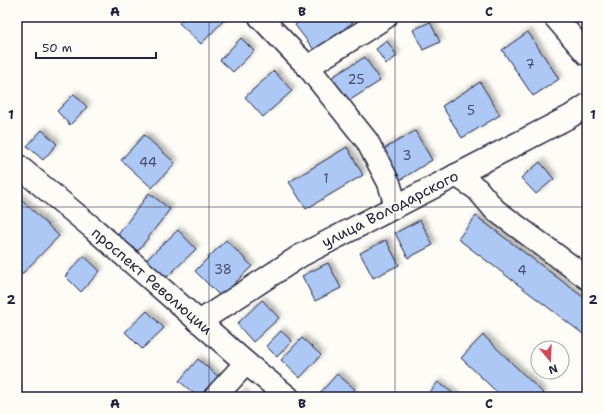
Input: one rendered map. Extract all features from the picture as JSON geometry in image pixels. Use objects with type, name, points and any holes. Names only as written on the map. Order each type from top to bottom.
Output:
[{"type":"street","points":[[260,17],[308,67],[367,141],[389,183],[396,206]]},
{"type":"street","points":[[308,67],[386,17]]},
{"type":"street","points":[[554,17],[587,54]]},
{"type":"street","name":"улица Володарского","points":[[199,322],[300,256],[571,116],[587,105]]},
{"type":"street","name":"проспект Революции","points":[[17,165],[246,363],[288,397]]},
{"type":"street","points":[[456,175],[477,189],[495,210],[587,278]]},
{"type":"street","points":[[215,397],[246,363]]},
{"type":"building","points":[[185,17],[223,17],[225,19],[201,44],[179,23]]},
{"type":"building","points":[[305,17],[349,17],[353,22],[315,51],[295,25]]},
{"type":"building","points":[[430,22],[440,42],[423,50],[413,30]]},
{"type":"building","points":[[528,32],[559,79],[533,96],[502,50]]},
{"type":"building","points":[[241,38],[254,51],[233,72],[220,60]]},
{"type":"building","points":[[387,41],[397,56],[386,64],[376,49]]},
{"type":"building","points":[[365,57],[380,81],[347,102],[332,77]]},
{"type":"building","points":[[274,71],[292,91],[263,117],[245,97]]},
{"type":"building","points":[[480,82],[500,115],[462,138],[442,106]]},
{"type":"building","points":[[74,94],[87,107],[70,125],[57,111]]},
{"type":"building","points":[[42,130],[57,144],[43,160],[27,146]]},
{"type":"building","points":[[415,131],[432,160],[400,180],[382,150]]},
{"type":"building","points":[[144,135],[175,163],[152,188],[121,160]]},
{"type":"building","points":[[347,147],[363,175],[306,209],[289,182]]},
{"type":"building","points":[[540,162],[554,179],[536,194],[521,178]]},
{"type":"building","points":[[149,193],[170,209],[138,251],[117,236]]},
{"type":"building","points":[[17,195],[59,236],[17,279]]},
{"type":"building","points":[[476,216],[587,300],[587,337],[458,239]]},
{"type":"building","points":[[420,220],[433,245],[408,258],[395,233]]},
{"type":"building","points":[[178,230],[196,249],[165,279],[146,260]]},
{"type":"building","points":[[226,240],[252,266],[221,297],[195,271]]},
{"type":"building","points":[[386,240],[399,265],[373,278],[360,253]]},
{"type":"building","points":[[84,256],[100,271],[81,292],[65,276]]},
{"type":"building","points":[[328,263],[341,288],[315,301],[302,276]]},
{"type":"building","points":[[262,300],[279,318],[253,342],[237,324]]},
{"type":"building","points":[[147,311],[164,328],[142,349],[125,332]]},
{"type":"building","points":[[281,331],[292,341],[277,357],[266,346]]},
{"type":"building","points":[[483,335],[544,394],[541,397],[502,397],[461,358]]},
{"type":"building","points":[[302,338],[321,355],[300,378],[281,360]]},
{"type":"building","points":[[198,359],[220,378],[203,397],[198,397],[179,381]]},
{"type":"building","points":[[337,374],[355,389],[348,397],[325,397],[320,393]]},
{"type":"building","points":[[438,382],[458,397],[426,397]]},
{"type":"building","points":[[242,392],[248,397],[238,397]]}]
